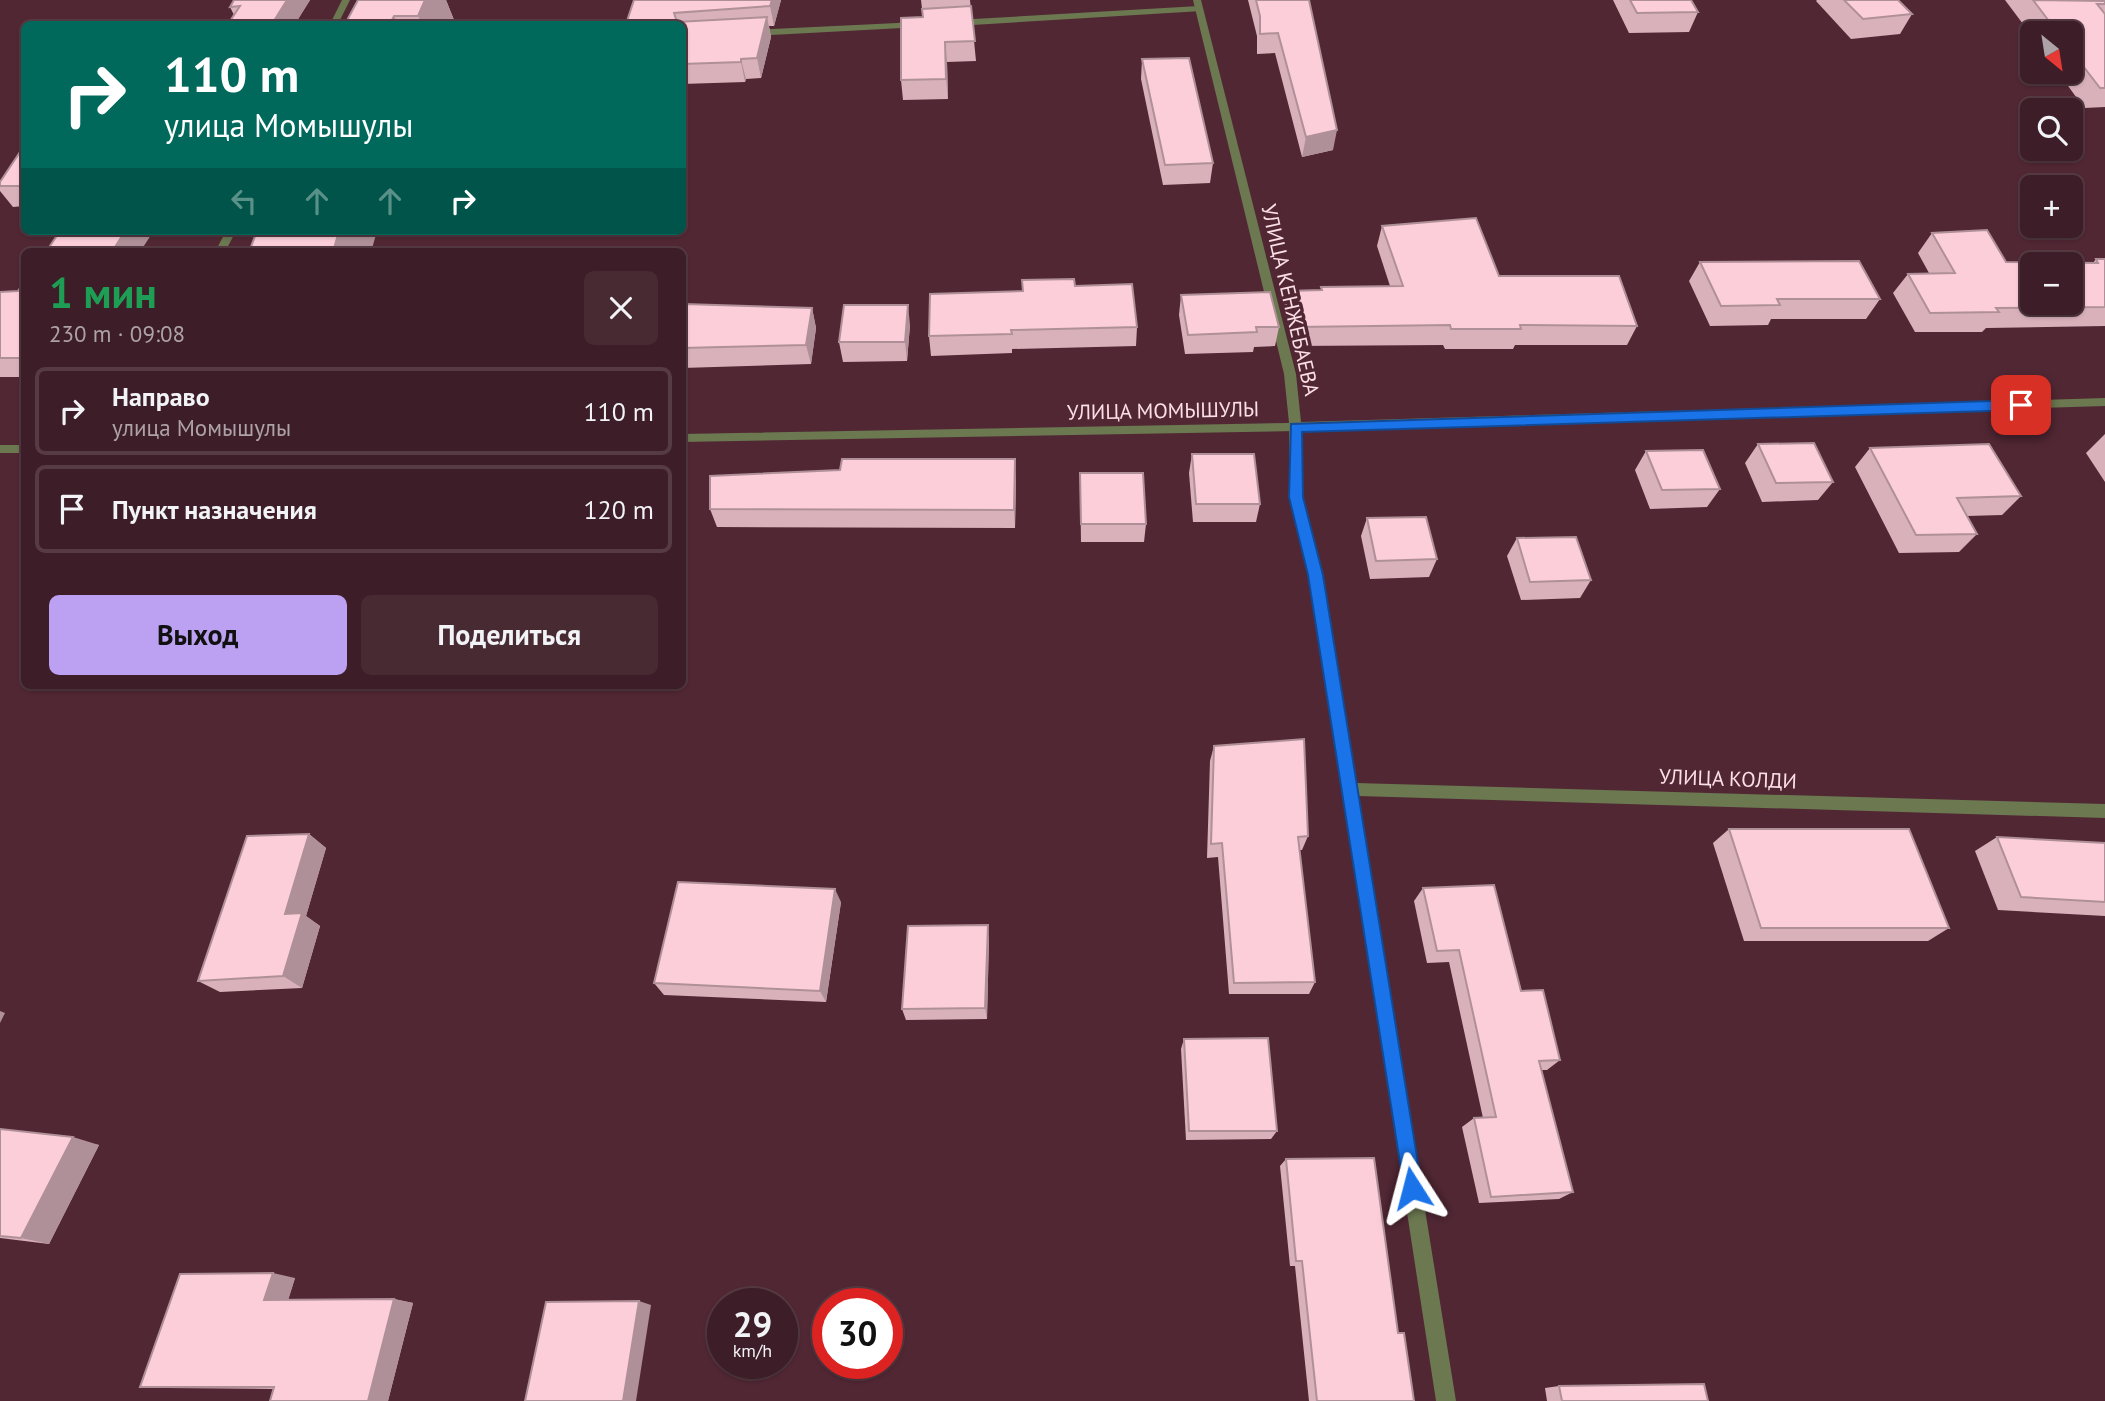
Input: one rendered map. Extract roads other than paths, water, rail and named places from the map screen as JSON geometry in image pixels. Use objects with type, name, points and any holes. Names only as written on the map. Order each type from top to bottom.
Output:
[{"type":"street","points":[[336,21],[346,0]]},
{"type":"street","points":[[944,24],[1198,4]]},
{"type":"street","name":"УЛИЦА КЕНЖЕБАЕВА","points":[[1198,4],[1290,374],[1295,427],[1296,497],[1316,575],[1446,1401]]},
{"type":"street","points":[[737,34],[930,24]]},
{"type":"street","name":"УЛИЦА МОМЫШУЛЫ","points":[[686,438],[1295,427],[2105,402]]},
{"type":"street","points":[[0,449],[21,449]]},
{"type":"street","name":"УЛИЦА КОЛДИ","points":[[1349,789],[2105,811]]}]
